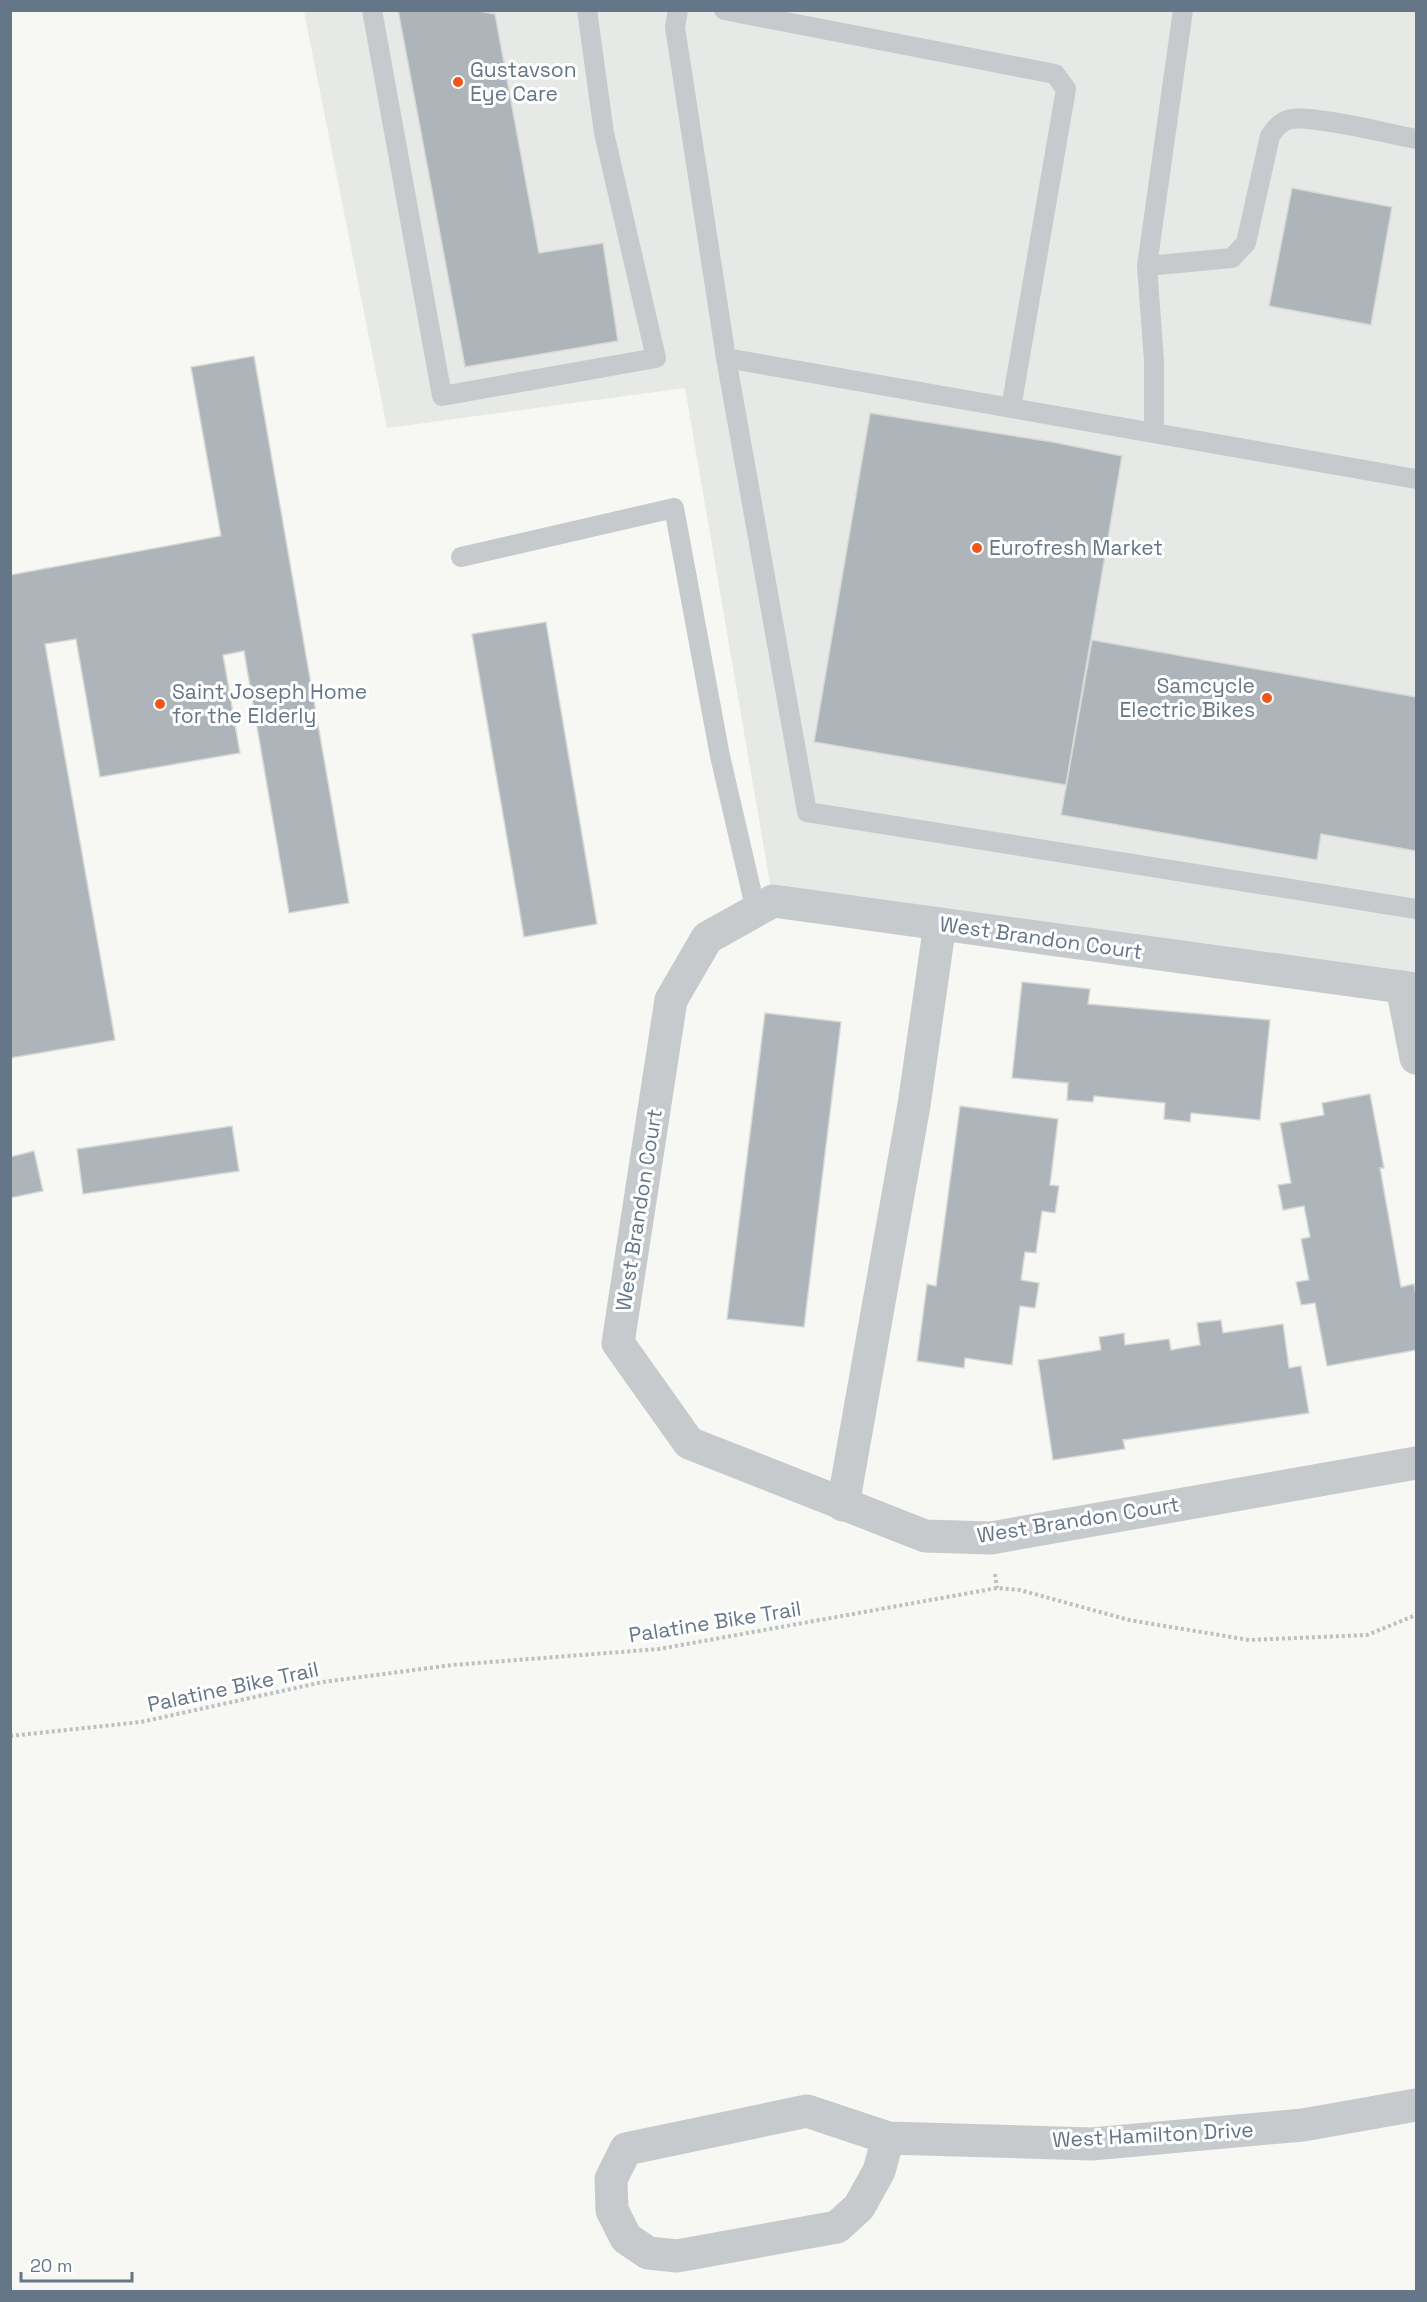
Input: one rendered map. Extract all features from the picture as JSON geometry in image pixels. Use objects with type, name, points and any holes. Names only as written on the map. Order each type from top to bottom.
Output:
[{"type":"street","name":"West Brandon Court","points":[[1409,988],[773,901],[707,938],[671,1000],[618,1343],[689,1443],[925,1536],[990,1538],[1416,1463]]},
{"type":"street","points":[[843,1505],[914,1105],[940,924]]},
{"type":"street","points":[[1409,988],[1416,1058]]},
{"type":"street","name":"West Hamilton Drive","points":[[888,2138],[879,2171],[859,2207],[837,2227],[677,2256],[648,2253],[626,2238],[612,2210],[611,2179],[626,2149],[807,2111],[888,2138],[1092,2144],[1303,2125],[1416,2105]]},
{"type":"lane","points":[[372,10],[442,396],[656,358],[604,133],[587,10]]},
{"type":"lane","points":[[678,10],[675,27],[726,358],[807,812],[1416,909]]},
{"type":"lane","points":[[724,10],[1055,74],[1066,89],[1011,408]]},
{"type":"lane","points":[[1154,433],[1154,361],[1147,266],[1183,10]]},
{"type":"lane","points":[[1147,266],[1232,258],[1246,243],[1270,136],[1277,125],[1292,119],[1315,121],[1416,139]]},
{"type":"lane","points":[[726,358],[1416,479]]},
{"type":"lane","points":[[461,557],[674,508],[720,756],[756,911]]},
{"type":"path","name":"Palatine Bike Trail","points":[[10,1736],[141,1722],[323,1682],[452,1665],[659,1649],[997,1588],[1020,1590],[1129,1620],[1249,1640],[1367,1635],[1416,1615]]},
{"type":"shaded area","points":[[304,11],[1416,11],[1416,989],[773,901],[685,388],[387,428]]},
{"type":"building","points":[[398,10],[474,10],[495,14],[539,253],[603,243],[618,341],[465,367]]},
{"type":"building","points":[[1292,188],[1392,207],[1371,325],[1269,306]]},
{"type":"building","name":"Saint Joseph Home for the Elderly","points":[[254,356],[349,903],[289,913],[244,651],[223,655],[240,753],[100,777],[76,639],[45,644],[115,1040],[10,1058],[10,575],[221,536],[191,367]]},
{"type":"building","name":"Eurofresh Market","points":[[870,413],[1053,442],[1122,456],[1066,785],[814,742]]},
{"type":"building","points":[[546,622],[597,924],[524,937],[472,634]]},
{"type":"building","points":[[1092,640],[1416,697],[1416,851],[1321,834],[1317,860],[1061,815]]},
{"type":"building","points":[[1022,982],[1090,989],[1088,1004],[1270,1020],[1260,1120],[1191,1113],[1190,1122],[1164,1119],[1165,1103],[1094,1096],[1093,1102],[1067,1100],[1068,1083],[1012,1078]]},
{"type":"building","points":[[765,1013],[841,1022],[804,1327],[727,1319]]},
{"type":"building","points":[[1370,1094],[1384,1168],[1380,1168],[1401,1287],[1414,1284],[1416,1350],[1327,1366],[1315,1303],[1301,1305],[1296,1282],[1309,1280],[1301,1239],[1310,1237],[1304,1206],[1283,1210],[1278,1185],[1291,1183],[1280,1123],[1324,1115],[1322,1103]]},
{"type":"building","points":[[960,1106],[1058,1119],[1050,1185],[1059,1186],[1055,1213],[1042,1211],[1036,1253],[1025,1252],[1021,1280],[1039,1283],[1035,1308],[1020,1306],[1012,1365],[965,1358],[964,1368],[917,1361],[927,1284],[936,1286]]},
{"type":"building","points":[[232,1126],[239,1171],[83,1194],[77,1149]]},
{"type":"building","points":[[34,1151],[43,1191],[10,1198],[10,1157]]},
{"type":"building","points":[[1221,1320],[1223,1333],[1283,1324],[1289,1368],[1301,1366],[1309,1413],[1123,1440],[1125,1449],[1053,1460],[1038,1360],[1101,1350],[1099,1337],[1124,1333],[1125,1345],[1169,1339],[1171,1350],[1200,1345],[1197,1323]]},
{"type":"place","name":"Gustavson Eye Care","points":[[458,82]]},
{"type":"place","name":"Eurofresh Market","points":[[977,548]]},
{"type":"place","name":"Samcycle Electric Bikes","points":[[1267,698]]},
{"type":"place","name":"Saint Joseph Home for the Elderly","points":[[160,704]]}]
